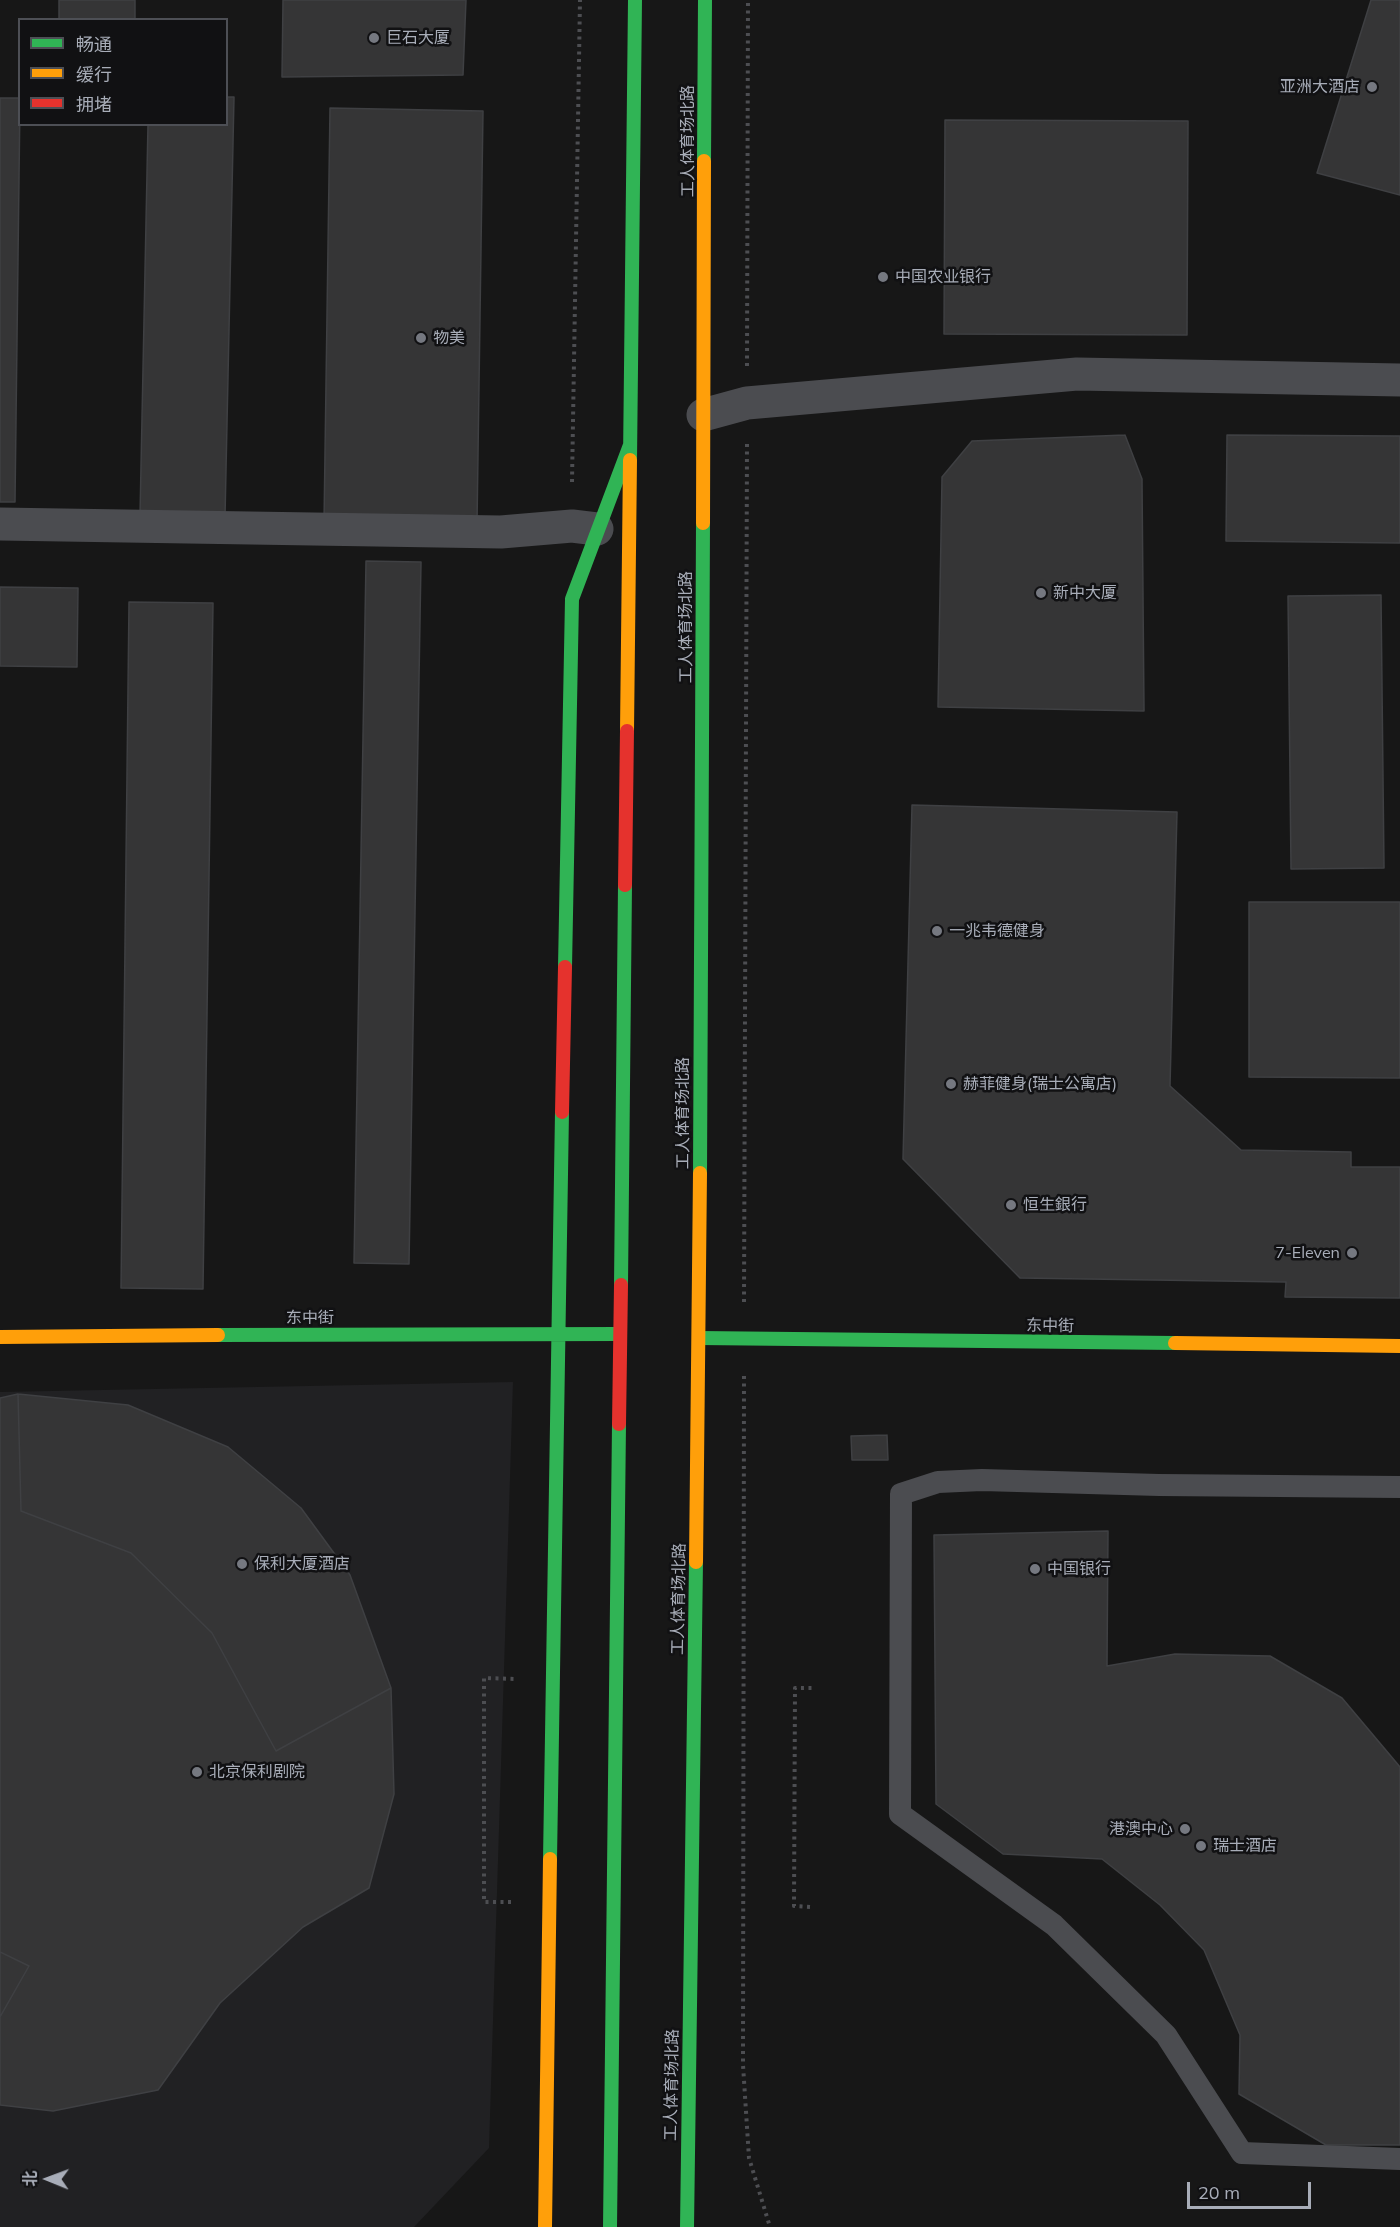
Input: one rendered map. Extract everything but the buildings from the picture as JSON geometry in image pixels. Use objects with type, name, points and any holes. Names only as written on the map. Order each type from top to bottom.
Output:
[{"type":"main road","points":[[610,2227],[635,0]]},
{"type":"main road","name":"工人体育场北路","points":[[687,2227],[699,1338],[705,0]]},
{"type":"main road","points":[[545,2227],[558,1333],[573,599],[584,527],[630,444]]},
{"type":"main road","name":"东中街","points":[[0,1336],[620,1334]]},
{"type":"main road","name":"东中街","points":[[699,1338],[1400,1346]]},
{"type":"street","points":[[703,415],[747,403],[1077,374],[1400,380]]},
{"type":"street","points":[[0,524],[501,532],[584,527]]},
{"type":"lane","points":[[1400,1487],[1159,1485],[982,1480],[938,1482],[902,1494],[900,1814],[1054,1924],[1166,2035],[1242,2153],[1400,2158]]},
{"type":"path","points":[[580,0],[584,527]]},
{"type":"path","points":[[748,0],[743,2065],[749,2158],[770,2227]]},
{"type":"path","points":[[515,1902],[484,1902],[484,1678],[520,1678]]},
{"type":"path","points":[[810,1907],[794,1906],[795,1688],[814,1688]]},
{"type":"shaded area","points":[[513,1382],[489,2148],[414,2227],[0,2227],[0,1392]]},
{"type":"traffic: fast","points":[[630,460],[635,0]]},
{"type":"traffic: fast","points":[[704,161],[705,0]]},
{"type":"traffic: fast","points":[[565,967],[572,599],[630,445]]},
{"type":"traffic: fast","points":[[700,1173],[703,523]]},
{"type":"traffic: fast","points":[[621,1285],[625,885]]},
{"type":"traffic: fast","points":[[550,1859],[562,1112]]},
{"type":"traffic: fast","points":[[218,1335],[620,1334]]},
{"type":"traffic: fast","points":[[699,1338],[1175,1343]]},
{"type":"traffic: fast","points":[[610,2227],[619,1424]]},
{"type":"traffic: fast","points":[[687,2227],[696,1562]]},
{"type":"traffic: slow","points":[[703,523],[704,161]]},
{"type":"traffic: slow","points":[[627,731],[630,460]]},
{"type":"traffic: slow","points":[[696,1562],[700,1173]]},
{"type":"traffic: slow","points":[[0,1337],[218,1335]]},
{"type":"traffic: slow","points":[[1175,1343],[1400,1346]]},
{"type":"traffic: slow","points":[[545,2227],[550,1859]]},
{"type":"traffic: jam","points":[[625,885],[627,731]]},
{"type":"traffic: jam","points":[[562,1112],[565,967]]},
{"type":"traffic: jam","points":[[619,1424],[621,1285]]},
{"type":"place","name":"巨石大厦","points":[[374,38]]},
{"type":"place","name":"亚洲大酒店","points":[[1372,87]]},
{"type":"place","name":"中国农业银行","points":[[883,277]]},
{"type":"place","name":"物美","points":[[421,338]]},
{"type":"place","name":"新中大厦","points":[[1041,593]]},
{"type":"place","name":"一兆韦德健身","points":[[937,931]]},
{"type":"place","name":"赫菲健身(瑞士公寓店)","points":[[951,1084]]},
{"type":"place","name":"恒生銀行","points":[[1011,1205]]},
{"type":"place","name":"7-Eleven","points":[[1352,1253]]},
{"type":"place","name":"保利大厦酒店","points":[[242,1564]]},
{"type":"place","name":"中国银行","points":[[1035,1569]]},
{"type":"place","name":"北京保利剧院","points":[[197,1772]]},
{"type":"place","name":"港澳中心","points":[[1185,1829]]},
{"type":"place","name":"瑞士酒店","points":[[1201,1846]]}]
